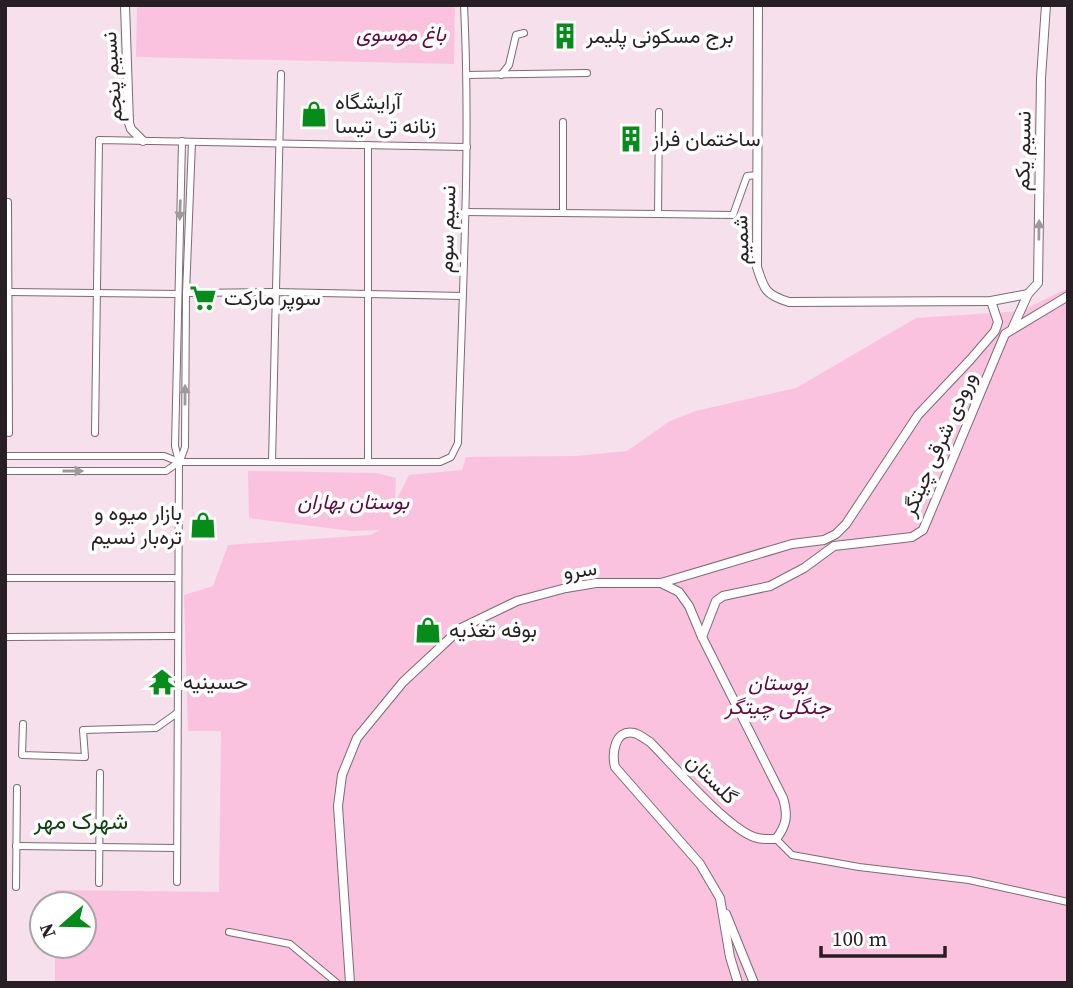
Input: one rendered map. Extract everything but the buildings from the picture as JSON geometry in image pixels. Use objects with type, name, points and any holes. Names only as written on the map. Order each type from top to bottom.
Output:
[{"type":"street","name":"نسیم پنجم","points":[[125,5],[129,123],[131,130],[143,141]]},
{"type":"street","name":"نسیم سوم","points":[[368,462],[440,462],[455,453],[458,443],[467,147],[464,5]]},
{"type":"street","name":"شمیم","points":[[758,5],[757,267],[763,286],[771,296],[789,302],[991,301],[1028,294]]},
{"type":"street","name":"نسیم یکم","points":[[1013,328],[1028,294],[1038,284],[1041,78],[1046,5]]},
{"type":"street","points":[[502,75],[509,65],[516,35],[524,33]]},
{"type":"street","points":[[467,75],[587,73]]},
{"type":"street","points":[[272,462],[281,74]]},
{"type":"street","points":[[658,214],[659,112]]},
{"type":"street","points":[[563,122],[563,213]]},
{"type":"street","points":[[95,433],[99,140],[467,147]]},
{"type":"street","points":[[177,882],[179,462],[175,446],[182,141]]},
{"type":"street","points":[[5,471],[166,471],[179,462],[185,447],[186,293],[192,142]]},
{"type":"street","points":[[5,456],[164,456],[179,462],[368,462],[368,145]]},
{"type":"street","points":[[464,212],[733,215],[747,176],[758,174]]},
{"type":"street","points":[[8,202],[9,433]]},
{"type":"street","points":[[10,292],[177,293]]},
{"type":"street","points":[[186,293],[462,296]]},
{"type":"street","points":[[991,337],[1004,334],[1068,296]]},
{"type":"street","name":"سرو","points":[[351,983],[338,806],[342,775],[357,738],[404,682],[461,628],[517,601],[596,583],[661,583],[792,544],[824,540],[836,534],[846,524],[918,415],[991,337],[998,322],[991,301]]},
{"type":"street","name":"ورودی شرقی چیتگر","points":[[702,637],[716,601],[723,596],[770,586],[804,568],[834,546],[912,537],[923,530],[1004,334]]},
{"type":"street","points":[[5,578],[178,578]]},
{"type":"street","points":[[661,583],[678,592],[689,606],[783,798],[787,813],[785,827],[776,839],[792,855],[859,867],[969,880],[1068,902]]},
{"type":"street","points":[[5,637],[177,636]]},
{"type":"street","points":[[23,724],[22,755],[85,757],[83,730],[156,727],[177,713]]},
{"type":"street","name":"گلستان","points":[[738,983],[730,957],[720,898],[700,864],[615,767],[612,754],[618,740],[627,734],[635,733],[650,742],[733,824],[752,836],[776,839]]},
{"type":"street","points":[[99,883],[100,773]]},
{"type":"street","points":[[16,887],[17,788]]},
{"type":"street","points":[[16,846],[177,848]]},
{"type":"street","points":[[720,898],[754,983]]},
{"type":"street","points":[[229,932],[290,944],[337,983]]},
{"type":"green space","name":"باغ موسوی","points":[[137,5],[455,5],[454,64],[136,57]]},
{"type":"green space","name":"بوستان جنگلی چیتگر","points":[[1068,288],[1068,983],[55,983],[55,960],[98,960],[98,891],[219,892],[221,731],[188,731],[184,595],[213,586],[228,545],[370,535],[380,530],[352,531],[249,518],[248,471],[377,473],[396,478],[395,503],[409,475],[462,470],[466,457],[576,456],[627,451],[670,421],[696,411],[796,388],[916,318],[1021,311]]},
{"type":"place","name":"برج مسکونی پلیمر","points":[[565,36]]},
{"type":"place","name":"آرایشگاه زنانه تی تیسا","points":[[314,114]]},
{"type":"place","name":"ساختمان فراز","points":[[631,139]]},
{"type":"place","name":"سوپر مارکت","points":[[203,298]]},
{"type":"place","name":"بازار میوه و تره‌بار نسیم","points":[[203,525]]},
{"type":"place","name":"بوفه تغذیه","points":[[428,630]]},
{"type":"place","name":"حسینیه","points":[[162,682]]},
{"type":"district","name":"شهرک مهر","points":[[81,821]]},
{"type":"park label","name":"بوستان بهاران","points":[[353,502]]}]
